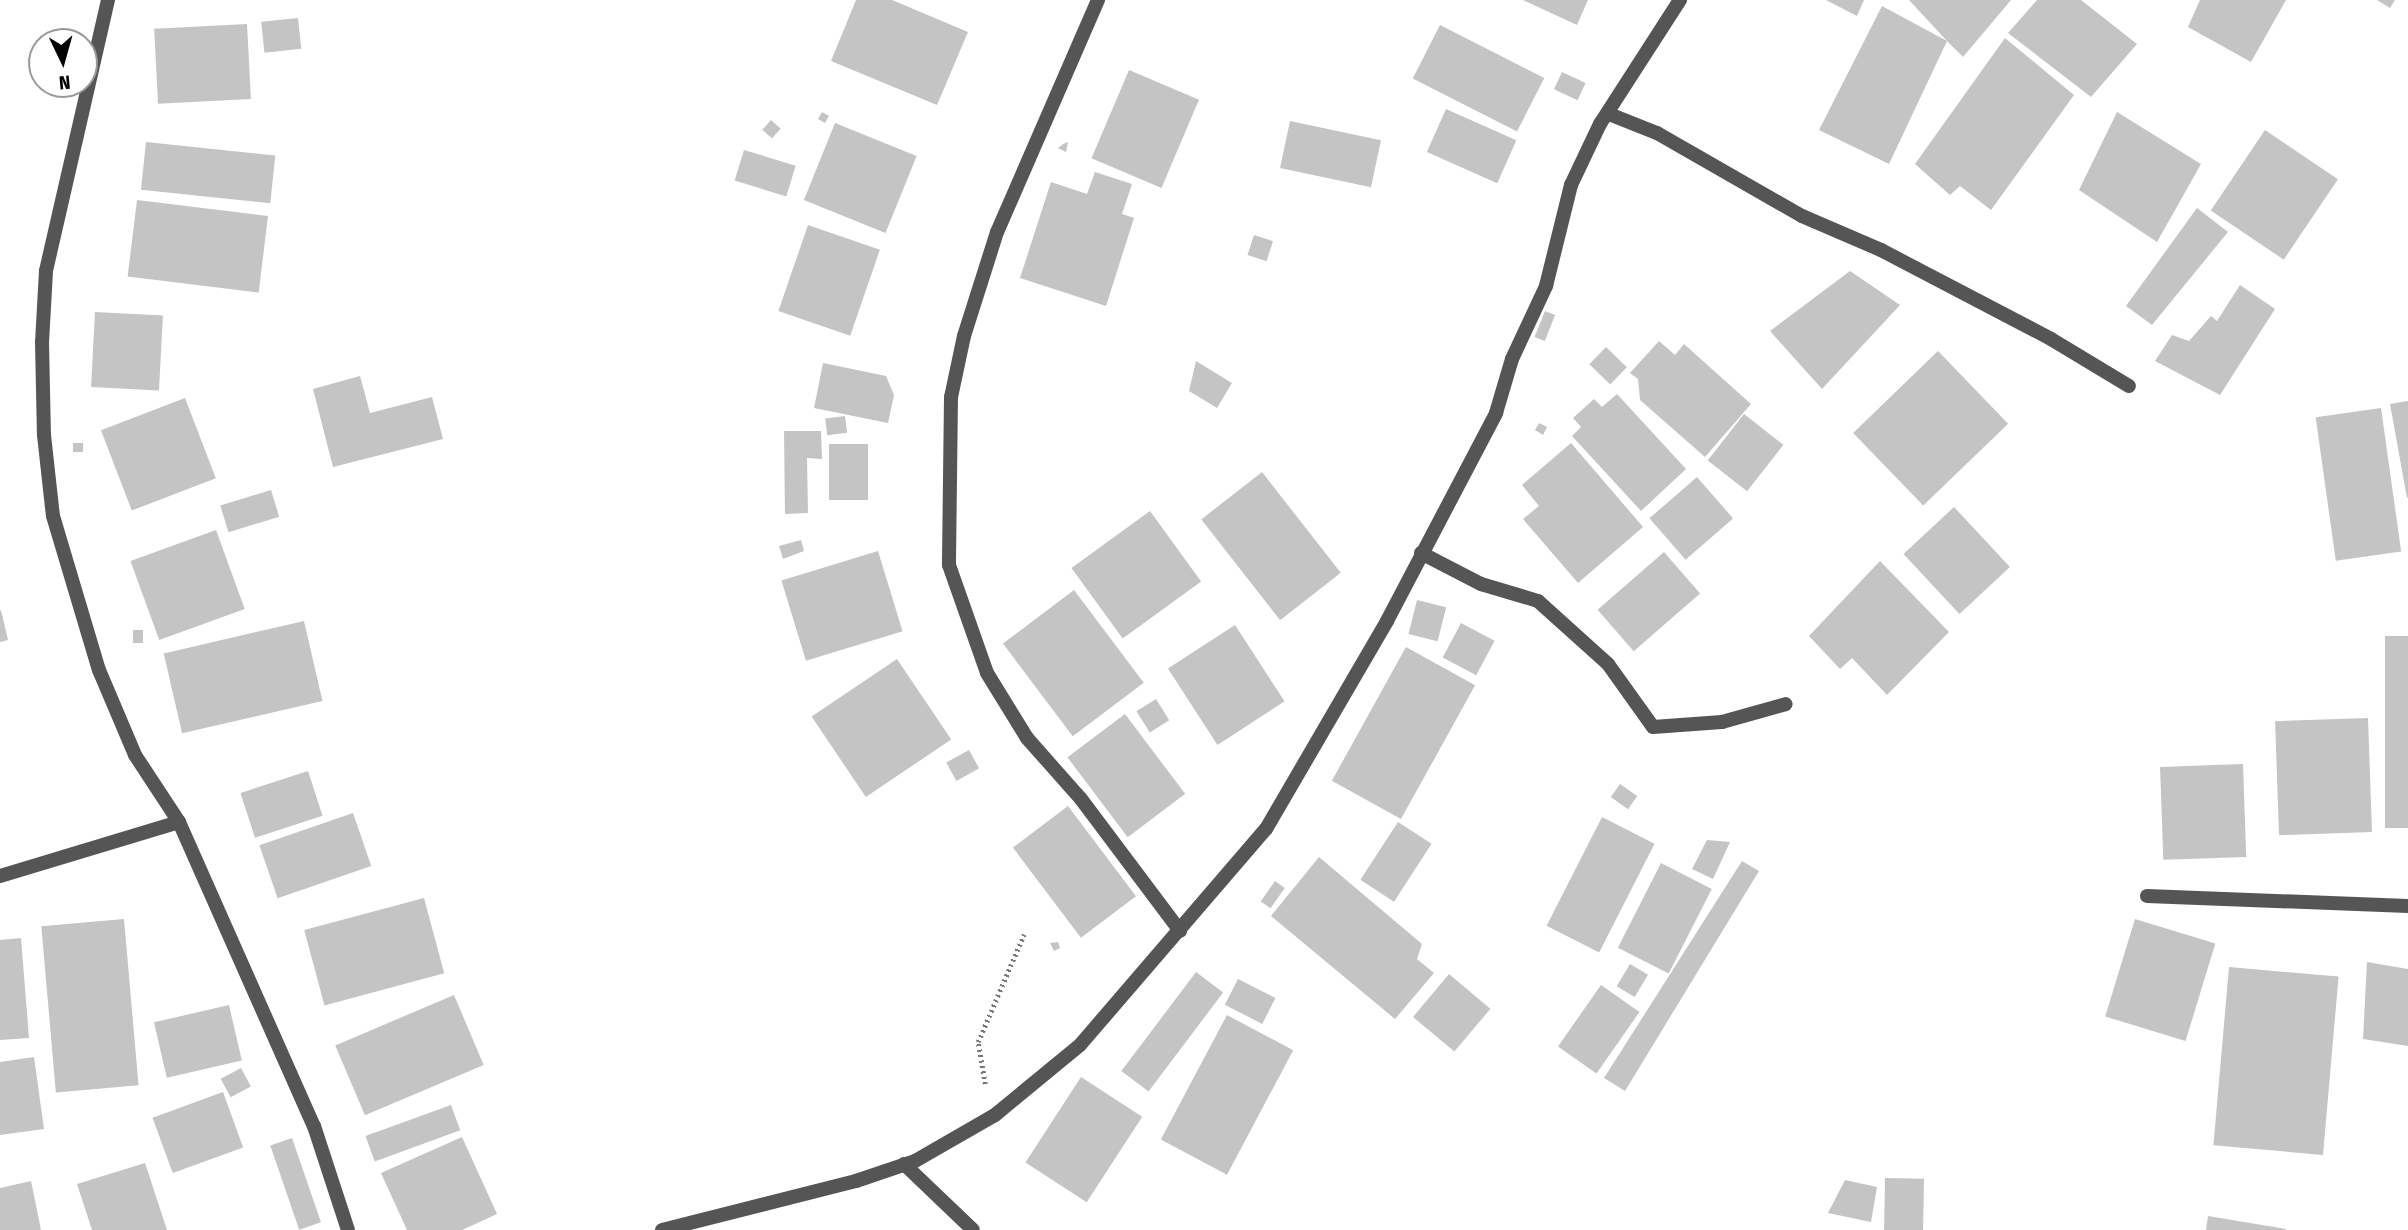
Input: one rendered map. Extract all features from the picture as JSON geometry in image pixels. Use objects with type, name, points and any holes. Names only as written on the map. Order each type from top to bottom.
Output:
[{"type":"street","points":[[108,0],[46,271],[42,342],[44,435],[53,516],[99,670],[135,755],[179,822],[314,1126],[348,1230]]},
{"type":"street","points":[[1098,0],[997,232],[964,336],[951,397],[949,565],[987,673],[1027,738],[1081,799],[1180,931]]},
{"type":"street","points":[[663,1230],[856,1181],[904,1164],[998,1112],[1080,1045],[1266,829],[1304,771],[1496,413],[1512,359],[1546,285],[1571,185],[1609,114],[1681,0]]},
{"type":"street","points":[[1609,114],[1657,133],[1802,216],[1881,250],[2051,339],[2129,386]]},
{"type":"street","points":[[1421,553],[1481,584],[1538,601],[1608,664],[1653,727],[1722,722],[1786,704]]},
{"type":"street","points":[[0,876],[179,822]]},
{"type":"street","points":[[2147,896],[2408,906]]},
{"type":"street","points":[[904,1164],[973,1230]]},
{"type":"path","points":[[998,1112],[981,1074],[978,1042],[1024,934]]},
{"type":"building","points":[[856,0],[892,0],[968,32],[937,105],[831,61]]},
{"type":"building","points":[[1523,0],[1588,0],[1577,25]]},
{"type":"building","points":[[1826,0],[1864,0],[1857,16]]},
{"type":"building","points":[[1909,0],[2011,0],[1963,57]]},
{"type":"building","points":[[2037,0],[2081,0],[2137,44],[2091,97],[2008,33]]},
{"type":"building","points":[[2200,0],[2286,0],[2251,62],[2188,27]]},
{"type":"building","points":[[2377,0],[2395,0],[2390,8]]},
{"type":"building","points":[[1882,6],[1947,41],[1889,164],[1819,130]]},
{"type":"building","points":[[298,18],[301,49],[264,53],[261,22]]},
{"type":"building","points":[[247,24],[251,99],[158,104],[154,29]]},
{"type":"building","points":[[1440,25],[1544,78],[1517,132],[1413,78]]},
{"type":"building","points":[[2005,38],[2074,95],[1991,210],[1960,186],[1950,195],[1915,164]]},
{"type":"building","points":[[1129,70],[1199,100],[1161,188],[1091,158]]},
{"type":"building","points":[[1562,72],[1586,83],[1578,100],[1554,89]]},
{"type":"building","points":[[1446,109],[1516,140],[1497,183],[1427,152]]},
{"type":"building","points":[[822,112],[829,116],[825,123],[818,119]]},
{"type":"building","points":[[2117,112],[2201,164],[2157,242],[2079,190]]},
{"type":"building","points":[[771,120],[781,129],[772,138],[762,130]]},
{"type":"building","points":[[1290,121],[1381,140],[1371,187],[1280,168]]},
{"type":"building","points":[[835,123],[917,156],[885,233],[804,200]]},
{"type":"building","points":[[2265,130],[2338,179],[2284,260],[2211,210]]},
{"type":"building","points":[[146,142],[275,156],[270,203],[141,190]]},
{"type":"building","points":[[1068,142],[1066,152],[1058,148],[1063,144]]},
{"type":"building","points":[[744,150],[796,166],[786,196],[735,181]]},
{"type":"building","points":[[1095,172],[1132,184],[1122,214],[1134,218],[1106,306],[1020,278],[1051,182],[1087,194]]},
{"type":"building","points":[[137,200],[268,216],[259,293],[128,276]]},
{"type":"building","points":[[2197,208],[2228,232],[2152,325],[2126,306]]},
{"type":"building","points":[[808,225],[880,250],[850,336],[778,311]]},
{"type":"building","points":[[1254,235],[1273,241],[1267,261],[1248,255]]},
{"type":"building","points":[[1850,271],[1900,305],[1822,389],[1770,331]]},
{"type":"building","points":[[2240,285],[2275,309],[2220,395],[2155,361],[2172,335],[2189,341],[2211,316],[2217,321]]},
{"type":"building","points":[[1545,311],[1555,315],[1545,341],[1535,337]]},
{"type":"building","points":[[95,312],[163,316],[159,390],[91,387]]},
{"type":"building","points":[[1659,341],[1675,355],[1684,344],[1751,404],[1705,457],[1640,400],[1638,379],[1630,373]]},
{"type":"building","points":[[1606,347],[1627,367],[1610,384],[1589,364]]},
{"type":"building","points":[[1938,351],[2008,424],[1923,506],[1853,433]]},
{"type":"building","points":[[1196,361],[1232,383],[1217,408],[1189,391]]},
{"type":"building","points":[[823,363],[886,376],[894,395],[888,423],[814,408]]},
{"type":"building","points":[[360,376],[370,413],[432,397],[443,439],[333,467],[313,389]]},
{"type":"building","points":[[1617,394],[1686,469],[1641,511],[1572,436],[1581,427],[1573,418],[1594,399],[1602,407]]},
{"type":"building","points":[[185,398],[216,478],[132,511],[101,430]]},
{"type":"building","points":[[2408,401],[2408,497],[2407,498],[2390,404]]},
{"type":"building","points":[[2381,408],[2401,552],[2336,561],[2316,417]]},
{"type":"building","points":[[1744,414],[1783,445],[1747,491],[1708,460]]},
{"type":"building","points":[[845,416],[847,433],[827,435],[825,418]]},
{"type":"building","points":[[1539,423],[1547,427],[1543,435],[1535,430]]},
{"type":"building","points":[[784,431],[821,431],[822,459],[807,458],[808,513],[785,514]]},
{"type":"building","points":[[73,443],[83,443],[83,452],[73,452]]},
{"type":"building","points":[[1571,443],[1643,527],[1578,583],[1523,519],[1539,506],[1522,485]]},
{"type":"building","points":[[829,444],[868,444],[868,500],[829,500]]},
{"type":"building","points":[[1262,472],[1341,573],[1280,620],[1201,519]]},
{"type":"building","points":[[1697,477],[1733,519],[1686,560],[1649,518]]},
{"type":"building","points":[[271,490],[279,517],[229,532],[220,505]]},
{"type":"building","points":[[1954,507],[2010,567],[1959,614],[1904,554]]},
{"type":"building","points":[[1150,511],[1201,581],[1123,638],[1072,568]]},
{"type":"building","points":[[216,530],[245,609],[159,640],[130,561]]},
{"type":"building","points":[[801,540],[804,551],[783,559],[779,546]]},
{"type":"building","points":[[878,551],[903,631],[806,661],[781,581]]},
{"type":"building","points":[[1664,552],[1700,594],[1634,651],[1598,610]]},
{"type":"building","points":[[1880,561],[1949,632],[1887,695],[1852,658],[1840,669],[1809,636]]},
{"type":"building","points":[[1074,590],[1144,683],[1073,736],[1003,644]]},
{"type":"building","points":[[1417,600],[1446,607],[1438,641],[1409,634]]},
{"type":"building","points":[[0,611],[8,640],[0,642]]},
{"type":"building","points":[[304,621],[322,701],[182,733],[164,653]]},
{"type":"building","points":[[1461,623],[1495,641],[1476,675],[1443,657]]},
{"type":"building","points":[[1235,625],[1285,701],[1217,745],[1168,669]]},
{"type":"building","points":[[133,630],[143,630],[143,643],[133,643]]},
{"type":"building","points":[[2385,636],[2408,636],[2408,828],[2385,828]]},
{"type":"building","points":[[1406,647],[1475,685],[1401,819],[1332,781]]},
{"type":"building","points":[[897,659],[951,739],[866,797],[812,717]]},
{"type":"building","points":[[1156,699],[1169,720],[1150,732],[1136,711]]},
{"type":"building","points":[[1125,714],[1185,794],[1128,837],[1067,757]]},
{"type":"building","points":[[2368,718],[2372,832],[2279,835],[2275,721]]},
{"type":"building","points":[[969,750],[979,768],[956,781],[946,763]]},
{"type":"building","points":[[2243,764],[2246,857],[2163,860],[2160,767]]},
{"type":"building","points":[[308,771],[323,816],[255,838],[240,793]]},
{"type":"building","points":[[1620,784],[1637,796],[1628,809],[1611,797]]},
{"type":"building","points":[[1068,806],[1136,896],[1081,938],[1013,848]]},
{"type":"building","points":[[353,813],[371,866],[278,898],[259,845]]},
{"type":"building","points":[[1602,817],[1655,844],[1599,952],[1547,926]]},
{"type":"building","points":[[1398,822],[1432,844],[1394,902],[1360,880]]},
{"type":"building","points":[[1707,840],[1730,842],[1713,879],[1692,869]]},
{"type":"building","points":[[1319,857],[1422,944],[1417,959],[1434,973],[1395,1019],[1271,916]]},
{"type":"building","points":[[1742,861],[1759,871],[1625,1091],[1604,1078]]},
{"type":"building","points":[[1661,863],[1712,889],[1669,974],[1618,948]]},
{"type":"building","points":[[1275,881],[1285,888],[1270,908],[1261,901]]},
{"type":"building","points":[[424,898],[444,973],[324,1005],[304,930]]},
{"type":"building","points":[[124,919],[139,1085],[56,1093],[41,926]]},
{"type":"building","points":[[2135,919],[2215,944],[2186,1041],[2105,1017]]},
{"type":"building","points":[[21,938],[29,1038],[0,1040],[0,940]]},
{"type":"building","points":[[1058,942],[1060,948],[1054,951],[1050,943]]},
{"type":"building","points":[[2367,962],[2408,969],[2408,1046],[2363,1039]]},
{"type":"building","points":[[1630,964],[1648,975],[1635,997],[1617,986]]},
{"type":"building","points":[[2229,967],[2339,977],[2323,1155],[2213,1145]]},
{"type":"building","points":[[1196,972],[1223,992],[1149,1091],[1121,1071]]},
{"type":"building","points":[[1449,974],[1490,1009],[1454,1052],[1413,1017]]},
{"type":"building","points":[[1238,979],[1275,998],[1262,1024],[1225,1005]]},
{"type":"building","points":[[1601,985],[1640,1012],[1596,1073],[1558,1046]]},
{"type":"building","points":[[454,995],[484,1065],[365,1115],[335,1045]]},
{"type":"building","points":[[229,1005],[242,1061],[167,1078],[154,1022]]},
{"type":"building","points":[[1227,1015],[1293,1050],[1227,1175],[1161,1139]]},
{"type":"building","points":[[34,1057],[44,1129],[0,1135],[0,1062]]},
{"type":"building","points":[[241,1068],[251,1087],[231,1097],[221,1079]]},
{"type":"building","points":[[1081,1077],[1142,1117],[1087,1202],[1025,1163]]},
{"type":"building","points":[[223,1092],[243,1147],[173,1173],[153,1118]]},
{"type":"building","points":[[451,1105],[460,1130],[375,1161],[365,1136]]},
{"type":"building","points":[[462,1137],[497,1214],[462,1230],[407,1230],[381,1173]]},
{"type":"building","points":[[292,1138],[321,1222],[299,1230],[270,1145]]},
{"type":"building","points":[[145,1163],[167,1230],[92,1230],[77,1184]]},
{"type":"building","points":[[1885,1178],[1924,1179],[1923,1230],[1884,1230]]},
{"type":"building","points":[[1845,1180],[1877,1187],[1871,1222],[1828,1213]]},
{"type":"building","points":[[31,1181],[41,1230],[0,1230],[0,1188]]},
{"type":"building","points":[[2208,1216],[2286,1229],[2286,1230],[2206,1230]]}]
